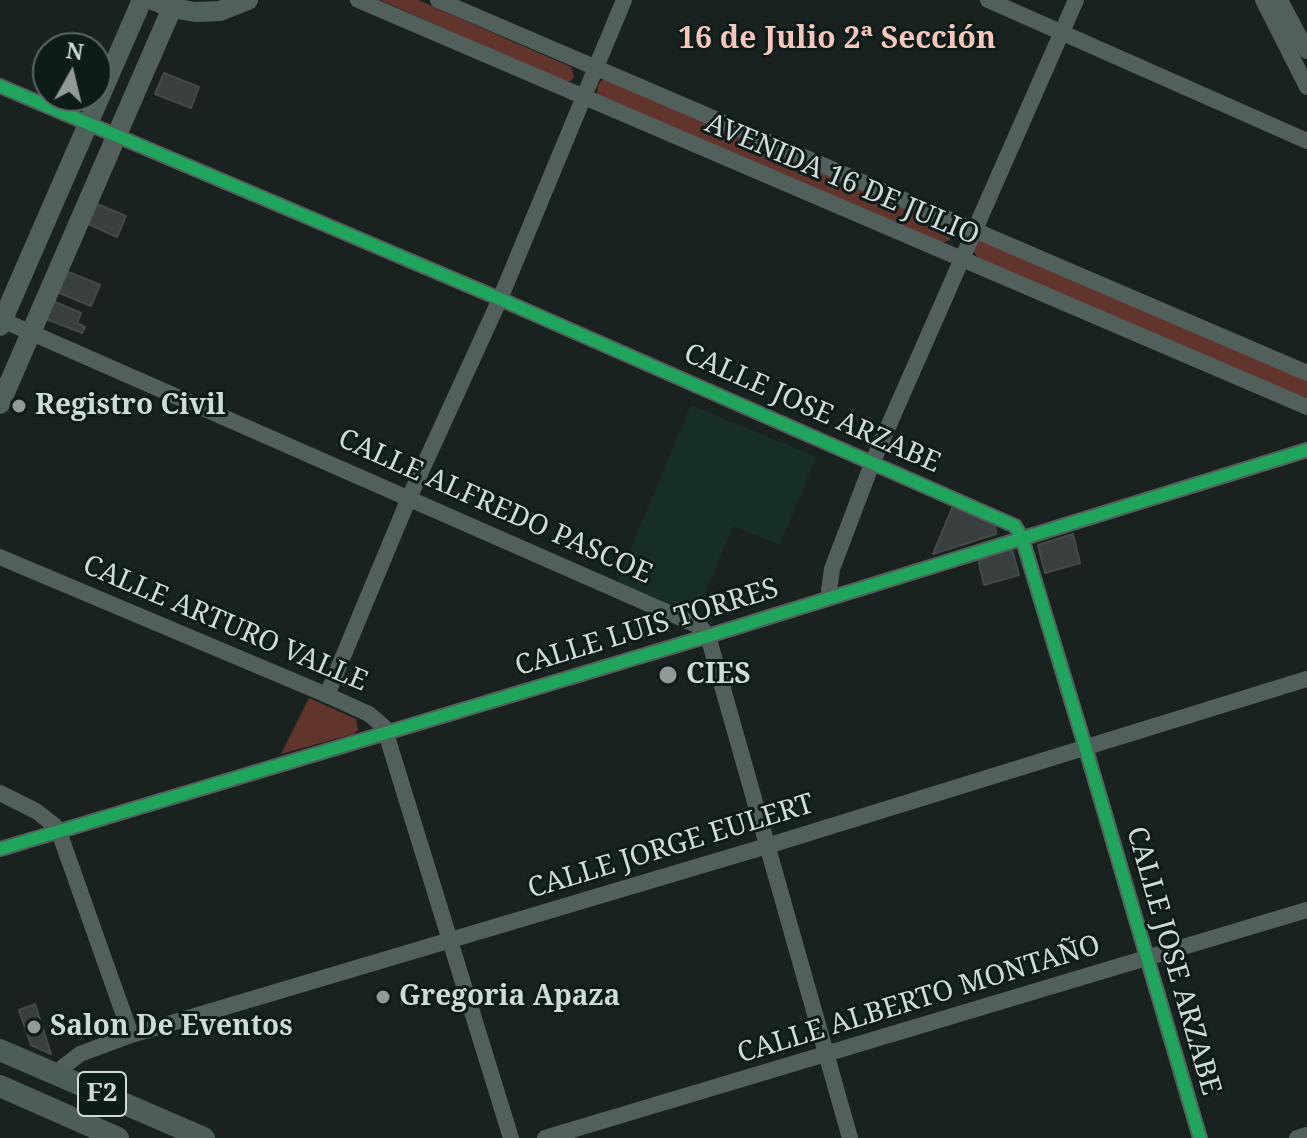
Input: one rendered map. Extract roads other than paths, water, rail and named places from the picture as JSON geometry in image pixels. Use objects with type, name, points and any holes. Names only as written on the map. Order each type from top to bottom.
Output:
[{"type":"highway","name":"F2","points":[[0,1050],[204,1138]]},
{"type":"highway","name":"F2","points":[[0,1086],[118,1138]]},
{"type":"main road","points":[[1,321],[142,0]]},
{"type":"main road","points":[[0,404],[116,136],[162,4],[195,12],[220,11],[248,0]]},
{"type":"street","name":"AVENIDA 16 DE JULIO","points":[[358,0],[1307,407]]},
{"type":"street","name":"AVENIDA 16 DE JULIO","points":[[438,0],[1307,373]]},
{"type":"street","points":[[327,695],[409,498],[500,299],[624,0]]},
{"type":"street","points":[[988,0],[1307,141]]},
{"type":"street","points":[[831,598],[832,569],[873,461],[1076,0]]},
{"type":"street","points":[[1263,0],[1307,87]]},
{"type":"street","points":[[1280,0],[1307,51]]},
{"type":"street","name":"CALLE JOSE ARZABE","points":[[0,86],[500,299],[1015,526],[1022,538],[1085,746],[1200,1138]]},
{"type":"street","name":"CALLE ALFREDO PASCOE","points":[[1,321],[690,620],[708,636]]},
{"type":"street","name":"CALLE LUIS TORRES","points":[[0,849],[708,636],[1307,450]]},
{"type":"street","name":"CALLE ARTURO VALLE","points":[[0,557],[369,714],[379,721],[386,732]]},
{"type":"street","points":[[708,636],[850,1138]]},
{"type":"street","name":"CALLE JORGE EULERT","points":[[59,1076],[63,1067],[80,1054],[131,1035],[451,942],[1307,679]]},
{"type":"street","points":[[386,732],[511,1138]]},
{"type":"street","points":[[0,793],[36,811],[59,832],[131,1035]]},
{"type":"street","name":"CALLE ALBERTO MONTAÑO","points":[[545,1138],[1307,910]]},
{"type":"street","points":[[1297,1138],[1307,1135]]},
{"type":"place","name":"Registro Civil","points":[[19,406]]},
{"type":"place","name":"CIES","points":[[668,675]]},
{"type":"place","name":"Gregoria Apaza","points":[[383,997]]},
{"type":"place","name":"Salon De Eventos","points":[[34,1027]]},
{"type":"district","name":"16 de Julio 2ª Sección","points":[[837,39]]}]
